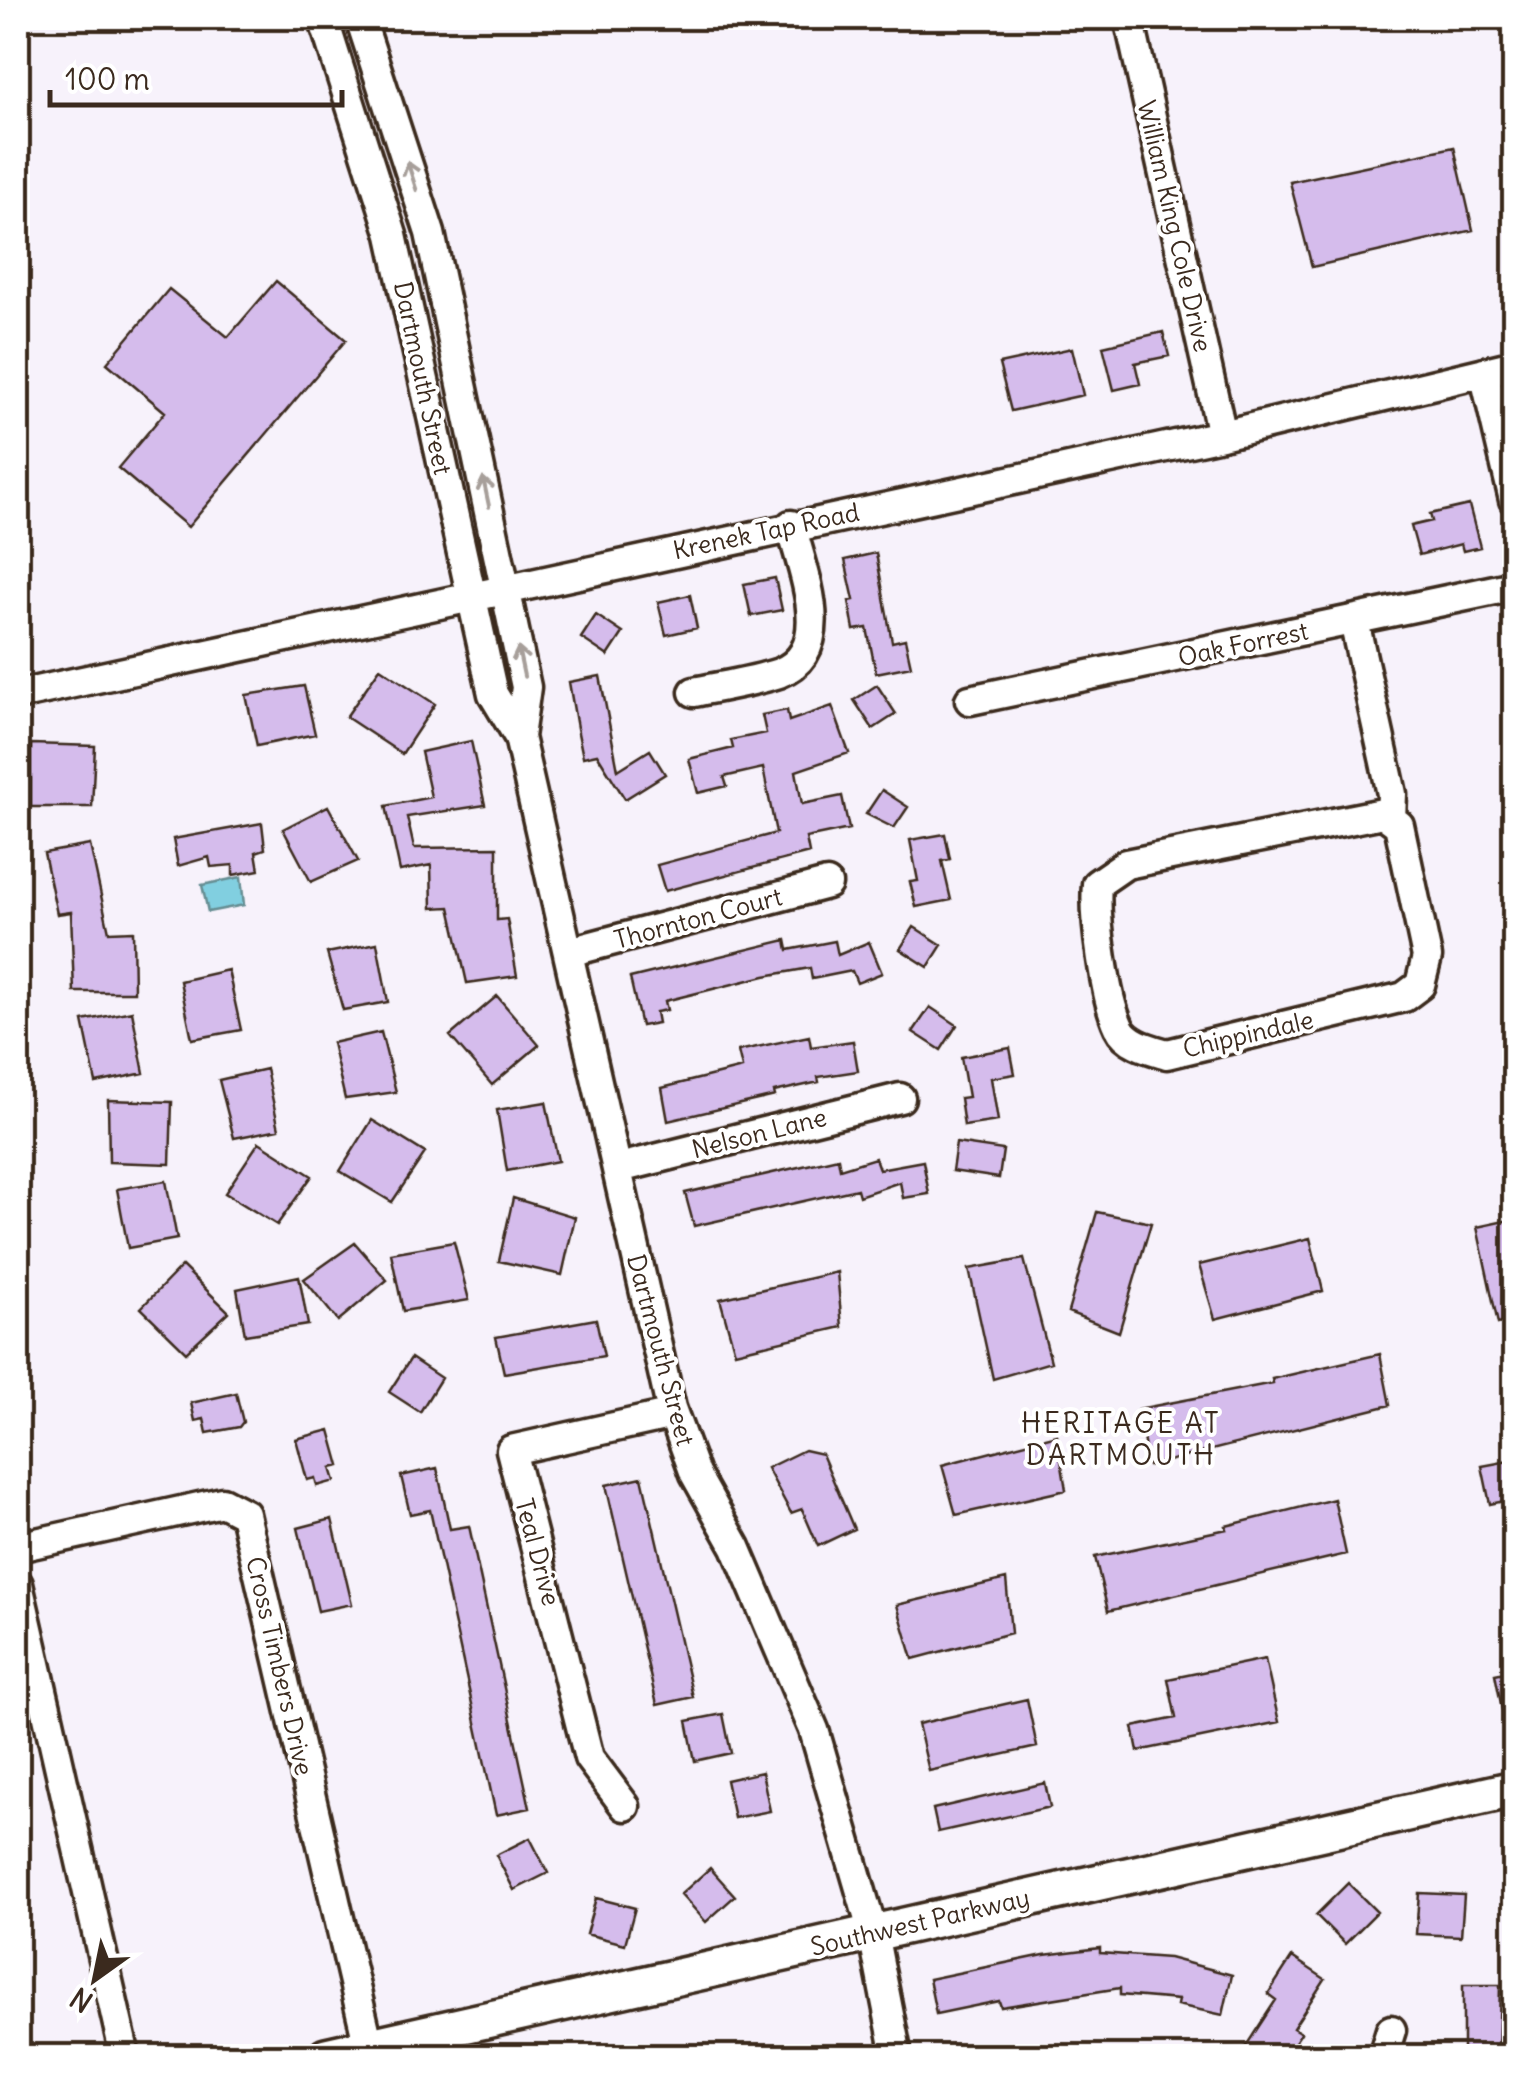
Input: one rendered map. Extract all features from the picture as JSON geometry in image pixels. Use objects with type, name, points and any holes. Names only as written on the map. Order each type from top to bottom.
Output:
[{"type":"main road","name":"Southwest Parkway","points":[[326,2056],[1514,1789]]},
{"type":"street","name":"Dartmouth Street","points":[[322,18],[392,236],[493,694],[519,738],[673,1414],[696,1474],[736,1547],[814,1730],[872,1933],[896,2056]]},
{"type":"street","name":"Dartmouth Street","points":[[360,18],[430,232],[526,688],[519,738]]},
{"type":"street","name":"William King Cole Drive","points":[[1130,18],[1222,434]]},
{"type":"street","name":"Krenek Tap Road","points":[[18,695],[1222,434],[1514,365]]},
{"type":"street","points":[[1484,372],[1514,500]]},
{"type":"street","points":[[694,692],[782,672],[803,652],[815,628],[791,525]]},
{"type":"street","name":"Oak Forrest","points":[[970,700],[1514,586]]},
{"type":"street","name":"Chippindale","points":[[1354,621],[1392,794],[1392,819]]},
{"type":"street","name":"Chippindale","points":[[1383,813],[1392,819],[1400,824],[1427,957],[1420,984],[1404,997],[1167,1054],[1139,1045],[1119,1030],[1094,915],[1097,884],[1126,864],[1335,820],[1383,813]]},
{"type":"street","name":"Thornton Court","points":[[569,952],[827,884]]},
{"type":"street","name":"Nelson Lane","points":[[619,1168],[900,1098]]},
{"type":"street","name":"Teal Drive","points":[[625,1806],[589,1758],[510,1450],[673,1414]]},
{"type":"street","name":"Cross Timbers Drive","points":[[18,1547],[222,1502],[245,1514],[369,2047]]},
{"type":"street","points":[[18,1584],[125,2056]]},
{"type":"water","points":[[241,877],[244,905],[208,912],[202,885]]},
{"type":"building","points":[[1454,147],[1473,230],[1312,267],[1290,182]]},
{"type":"building","points":[[276,281],[346,340],[188,527],[118,468],[165,412],[107,363],[169,289],[228,337]]},
{"type":"building","points":[[1163,332],[1169,356],[1135,363],[1140,384],[1114,390],[1103,346]]},
{"type":"building","points":[[1072,348],[1083,395],[1011,411],[999,364]]},
{"type":"building","points":[[1469,505],[1480,547],[1463,551],[1461,544],[1419,555],[1411,526],[1432,521],[1430,514]]},
{"type":"building","points":[[876,553],[892,642],[905,639],[911,666],[876,673],[867,628],[854,630],[849,601],[854,600],[845,560]]},
{"type":"building","points":[[775,578],[782,610],[751,616],[744,584]]},
{"type":"building","points":[[690,595],[697,628],[666,635],[658,602]]},
{"type":"building","points":[[596,615],[623,633],[608,656],[581,638]]},
{"type":"building","points":[[380,668],[435,704],[402,754],[346,717]]},
{"type":"building","points":[[600,676],[618,770],[650,750],[665,774],[625,799],[597,754],[583,757],[577,728],[569,682]]},
{"type":"building","points":[[877,685],[896,714],[873,729],[854,700]]},
{"type":"building","points":[[304,686],[315,734],[257,746],[246,695]]},
{"type":"building","points":[[832,706],[849,753],[796,771],[802,804],[842,796],[849,829],[806,838],[809,853],[665,891],[657,865],[776,833],[763,768],[724,777],[727,786],[698,793],[689,759],[733,748],[731,740],[766,733],[762,715],[787,710],[789,721]]},
{"type":"building","points":[[471,741],[485,805],[407,817],[414,848],[497,847],[497,920],[507,919],[517,976],[467,983],[450,907],[432,908],[431,865],[400,871],[386,806],[431,797],[421,752]]},
{"type":"building","points":[[31,744],[95,746],[92,807],[31,807]]},
{"type":"building","points":[[882,790],[908,807],[894,828],[866,814]]},
{"type":"building","points":[[328,806],[358,861],[311,882],[283,829]]},
{"type":"building","points":[[262,823],[265,849],[256,852],[259,870],[233,875],[233,865],[211,867],[209,857],[178,866],[173,839]]},
{"type":"building","points":[[945,834],[950,859],[942,861],[951,900],[916,907],[910,882],[918,881],[910,840]]},
{"type":"building","points":[[90,845],[109,932],[133,931],[134,992],[74,992],[71,912],[57,914],[44,853]]},
{"type":"building","points":[[914,927],[942,945],[928,967],[900,949]]},
{"type":"building","points":[[786,940],[788,950],[835,941],[838,955],[869,942],[882,973],[857,983],[852,971],[812,979],[810,968],[765,976],[665,1001],[667,1010],[656,1012],[658,1023],[641,1026],[630,978]]},
{"type":"building","points":[[377,943],[388,1002],[343,1010],[327,953]]},
{"type":"building","points":[[228,970],[241,1030],[192,1039],[180,981]]},
{"type":"building","points":[[497,996],[539,1045],[492,1085],[450,1036]]},
{"type":"building","points":[[930,1007],[957,1025],[941,1050],[913,1032]]},
{"type":"building","points":[[132,1011],[144,1073],[96,1083],[83,1021]]},
{"type":"building","points":[[381,1032],[396,1092],[345,1099],[332,1043]]},
{"type":"building","points":[[809,1036],[811,1047],[853,1041],[858,1071],[818,1077],[819,1082],[774,1092],[775,1096],[668,1121],[662,1088],[742,1068],[738,1051]]},
{"type":"building","points":[[1010,1048],[1015,1074],[991,1078],[998,1121],[964,1126],[960,1098],[968,1097],[961,1057]]},
{"type":"building","points":[[266,1069],[279,1129],[234,1138],[219,1080]]},
{"type":"building","points":[[108,1100],[172,1102],[170,1164],[109,1162]]},
{"type":"building","points":[[546,1102],[558,1161],[507,1171],[497,1110]]},
{"type":"building","points":[[372,1120],[425,1153],[392,1202],[340,1171]]},
{"type":"building","points":[[259,1142],[312,1176],[277,1225],[225,1193]]},
{"type":"building","points":[[956,1143],[1003,1150],[999,1178],[952,1171]]},
{"type":"building","points":[[838,1158],[840,1169],[875,1158],[879,1169],[923,1161],[929,1194],[903,1198],[900,1182],[859,1196],[857,1189],[694,1226],[685,1193]]},
{"type":"building","points":[[166,1181],[177,1239],[128,1248],[117,1189]]},
{"type":"building","points":[[513,1198],[575,1217],[562,1275],[499,1261]]},
{"type":"building","points":[[1097,1212],[1151,1223],[1119,1332],[1068,1312]]},
{"type":"building","points":[[1514,1219],[1514,1320],[1498,1324],[1477,1227]]},
{"type":"building","points":[[1310,1238],[1323,1291],[1215,1319],[1199,1265]]},
{"type":"building","points":[[454,1242],[469,1300],[403,1311],[391,1253]]},
{"type":"building","points":[[355,1243],[387,1280],[338,1321],[304,1279]]},
{"type":"building","points":[[1024,1259],[1051,1362],[993,1379],[969,1269]]},
{"type":"building","points":[[182,1266],[229,1312],[186,1352],[141,1308]]},
{"type":"building","points":[[837,1272],[842,1327],[735,1352],[720,1299]]},
{"type":"building","points":[[299,1276],[308,1325],[245,1335],[237,1289]]},
{"type":"building","points":[[596,1319],[604,1356],[504,1373],[496,1337]]},
{"type":"building","points":[[1380,1354],[1390,1405],[1148,1466],[1138,1409],[1273,1383],[1272,1379]]},
{"type":"building","points":[[411,1358],[441,1378],[420,1412],[389,1392]]},
{"type":"building","points":[[236,1393],[243,1422],[239,1427],[207,1433],[204,1419],[195,1421],[191,1403]]},
{"type":"building","points":[[330,1430],[340,1466],[331,1468],[335,1481],[317,1486],[315,1478],[307,1480],[296,1439]]},
{"type":"building","points":[[1057,1435],[1066,1490],[956,1515],[942,1465]]},
{"type":"building","points":[[804,1450],[822,1454],[854,1529],[818,1546],[802,1509],[791,1513],[767,1468]]},
{"type":"building","points":[[1514,1460],[1514,1499],[1490,1504],[1482,1466]]},
{"type":"building","points":[[437,1468],[450,1529],[469,1526],[530,1808],[496,1815],[430,1510],[410,1514],[401,1476]]},
{"type":"building","points":[[642,1477],[693,1697],[657,1705],[606,1485]]},
{"type":"building","points":[[1334,1499],[1346,1554],[1108,1611],[1095,1557],[1227,1529],[1226,1526]]},
{"type":"building","points":[[332,1519],[352,1604],[318,1611],[298,1528]]},
{"type":"building","points":[[1006,1579],[1011,1633],[913,1659],[897,1605]]},
{"type":"building","points":[[1265,1659],[1279,1722],[1138,1751],[1133,1727],[1176,1718],[1168,1679]]},
{"type":"building","points":[[1514,1670],[1514,1733],[1507,1734],[1495,1674]]},
{"type":"building","points":[[1027,1699],[1037,1747],[929,1771],[918,1724]]},
{"type":"building","points":[[723,1714],[731,1753],[695,1761],[687,1721]]},
{"type":"building","points":[[762,1772],[770,1811],[734,1818],[726,1780]]},
{"type":"building","points":[[1045,1783],[1050,1807],[938,1832],[933,1809]]},
{"type":"building","points":[[530,1838],[548,1873],[514,1890],[496,1855]]},
{"type":"building","points":[[710,1868],[735,1896],[706,1922],[681,1894]]},
{"type":"building","points":[[1348,1883],[1377,1912],[1345,1944],[1316,1915]]},
{"type":"building","points":[[1419,1893],[1464,1895],[1461,1936],[1416,1934]]},
{"type":"building","points":[[596,1898],[635,1908],[625,1944],[586,1934]]},
{"type":"building","points":[[1100,1948],[1100,1953],[1169,1958],[1232,1975],[1223,2015],[1177,2005],[1178,2000],[1120,1995],[1120,1988],[1001,2007],[999,2001],[936,2014],[929,1979],[1044,1955]]},
{"type":"building","points":[[1292,1957],[1325,1979],[1293,2028],[1301,2033],[1286,2056],[1255,2056],[1244,2049],[1276,2000],[1268,1994]]},
{"type":"building","points":[[1463,1985],[1500,1985],[1498,2056],[1463,2056]]},
{"type":"district","name":"HERITAGE AT DARTMOUTH","points":[[1121,1439]]}]
